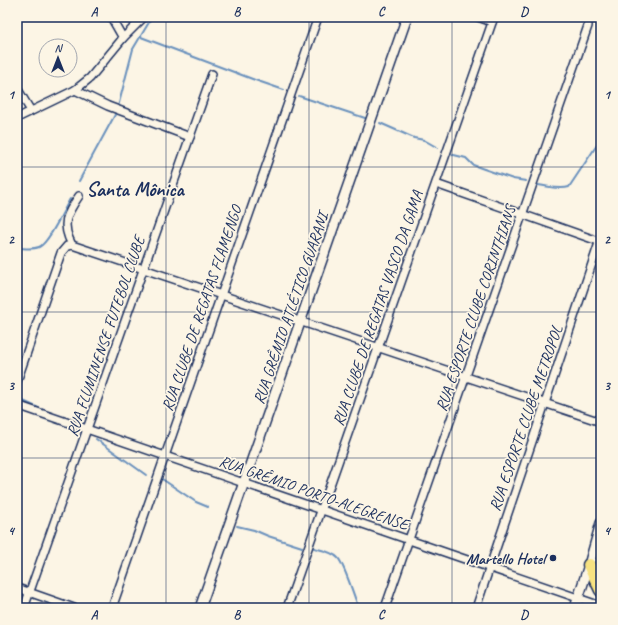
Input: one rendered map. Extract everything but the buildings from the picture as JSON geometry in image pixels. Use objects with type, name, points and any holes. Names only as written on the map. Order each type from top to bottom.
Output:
[{"type":"highway","points":[[589,565],[601,572]]},
{"type":"highway","points":[[589,565],[601,590]]},
{"type":"street","points":[[111,17],[123,38]]},
{"type":"street","points":[[17,118],[75,90],[90,78],[123,38],[144,17]]},
{"type":"street","name":"RUA CLUBE DE REGATAS FLAMENGO","points":[[112,608],[318,17]]},
{"type":"street","name":"RUA GRÊMIO ATLÉTICO GUARANI","points":[[200,608],[407,17]]},
{"type":"street","points":[[478,17],[493,19]]},
{"type":"street","name":"RUA ESPORTE CLUBE CORINTHIANS","points":[[385,608],[588,26],[588,17]]},
{"type":"street","name":"RUA CLUBE DE REGATAS VASCO DA GAMA","points":[[287,608],[493,19]]},
{"type":"street","name":"RUA FLUMINENSE FUTEBOL CLUBE","points":[[24,608],[212,74]]},
{"type":"street","points":[[17,88],[31,111]]},
{"type":"street","points":[[75,90],[108,106],[190,137]]},
{"type":"street","points":[[436,184],[600,240]]},
{"type":"street","points":[[72,245],[67,235],[65,222],[70,210],[79,196]]},
{"type":"street","name":"RUA ESPORTE CLUBE METROPOL","points":[[476,608],[600,240]]},
{"type":"street","points":[[17,381],[61,253],[67,246],[72,245],[601,422]]},
{"type":"street","name":"RUA GRÊMIO PORTO-ALEGRENSE","points":[[17,406],[601,606]]},
{"type":"street","points":[[575,608],[601,524]]},
{"type":"street","points":[[17,588],[74,608]]},
{"type":"waterway","points":[[118,107],[133,49],[151,19]]},
{"type":"waterway","points":[[141,37],[284,90]]},
{"type":"waterway","points":[[299,96],[365,118]]},
{"type":"waterway","points":[[79,181],[117,111]]},
{"type":"waterway","points":[[380,123],[414,138],[424,140],[438,148]]},
{"type":"waterway","points":[[538,185],[557,188],[569,187],[601,139]]},
{"type":"waterway","points":[[450,154],[466,158],[473,165],[484,169],[513,179],[526,181]]},
{"type":"waterway","points":[[17,248],[28,249],[39,247],[43,244],[52,233],[70,199]]},
{"type":"waterway","points":[[21,400],[45,411]]},
{"type":"waterway","points":[[96,439],[146,475]]},
{"type":"waterway","points":[[162,479],[196,502],[208,507]]},
{"type":"waterway","points":[[237,526],[254,530],[302,547]]},
{"type":"waterway","points":[[314,548],[324,550],[338,558],[346,573],[358,606]]},
{"type":"place","name":"Martello Hotel","points":[[553,558]]},
{"type":"district","name":"Santa Mônica","points":[[135,189]]}]
